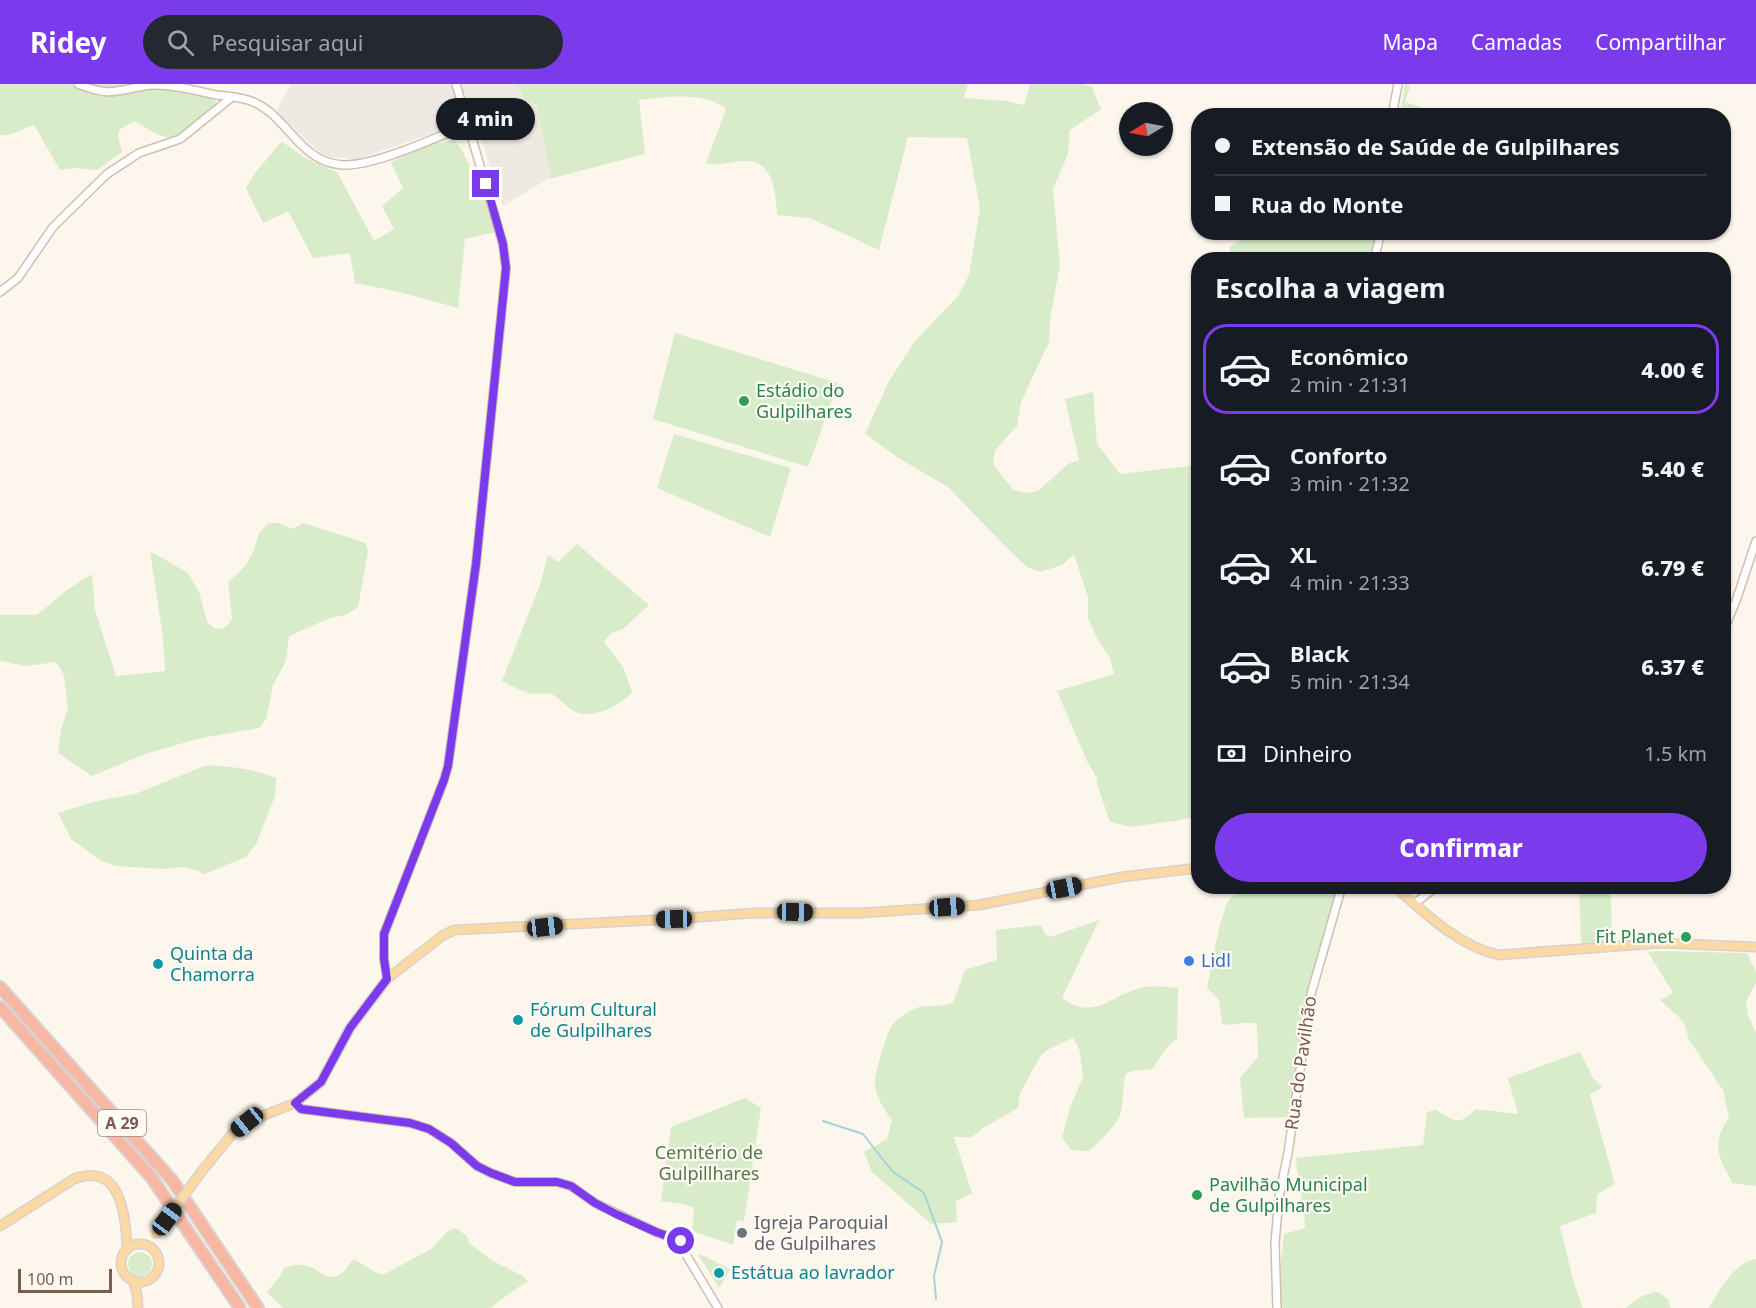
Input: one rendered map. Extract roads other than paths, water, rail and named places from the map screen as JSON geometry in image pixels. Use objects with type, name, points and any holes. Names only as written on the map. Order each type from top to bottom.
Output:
[{"type":"highway","name":"A 29","points":[[0,987],[171,1180],[258,1308]]},
{"type":"highway","name":"A 29","points":[[0,1007],[151,1177],[240,1308]]},
{"type":"main road","points":[[127,1249],[155,1235],[233,1133],[247,1122],[295,1103],[321,1082],[350,1028],[387,979],[436,940],[454,930],[753,913],[862,913],[979,905],[1122,877],[1191,869]]},
{"type":"main road","points":[[1403,894],[1453,933],[1486,952],[1498,955],[1660,943],[1756,947]]},
{"type":"main road","points":[[0,1226],[74,1179],[84,1175],[96,1175],[111,1182],[117,1193],[126,1232],[127,1249],[121,1260],[121,1266],[128,1277],[133,1280],[148,1280]]},
{"type":"main road","points":[[126,1232],[139,1244],[153,1250],[157,1255],[156,1272],[148,1280],[138,1305]]},
{"type":"main road","points":[[153,1250],[155,1235]]},
{"type":"main road","points":[[133,1280],[138,1305]]},
{"type":"street","points":[[78,84],[105,93],[161,85],[249,100],[263,107],[311,154],[336,164],[362,164],[468,125]]},
{"type":"street","points":[[387,979],[384,934],[448,766],[476,564],[506,268],[503,244],[456,84]]},
{"type":"street","points":[[1394,108],[1398,84]]},
{"type":"street","points":[[0,292],[18,278],[53,228],[107,174],[139,153],[180,139],[232,97]]},
{"type":"street","points":[[1731,613],[1756,541]]},
{"type":"street","name":"Rua do Pavilhão","points":[[1277,1308],[1275,1243],[1279,1197],[1292,1130],[1311,994],[1340,894]]},
{"type":"street","points":[[1414,904],[1427,894]]},
{"type":"street","points":[[295,1103],[301,1109],[410,1123],[429,1129],[451,1143],[477,1166],[491,1173],[515,1182],[557,1182],[571,1186],[616,1214],[681,1241],[682,1248],[718,1308]]},
{"type":"waterway","points":[[823,1121],[863,1134],[892,1171],[924,1193],[942,1242],[934,1276],[936,1299]]},
{"type":"place","name":"Estádio do Gulpilhares","points":[[744,401]]},
{"type":"place","name":"Fit Planet","points":[[1686,937]]},
{"type":"place","name":"Lidl","points":[[1189,961]]},
{"type":"place","name":"Quinta da Chamorra","points":[[158,964]]},
{"type":"place","name":"Fórum Cultural de Gulpilhares","points":[[518,1020]]},
{"type":"place","name":"Pavilhão Municipal de Gulpilhares","points":[[1197,1195]]},
{"type":"place","name":"Igreja Paroquial de Gulpilhares","points":[[742,1233]]},
{"type":"place","name":"Estátua ao lavrador","points":[[719,1273]]},
{"type":"park label","name":"Cemitério de Gulpillhares","points":[[709,1163]]}]
